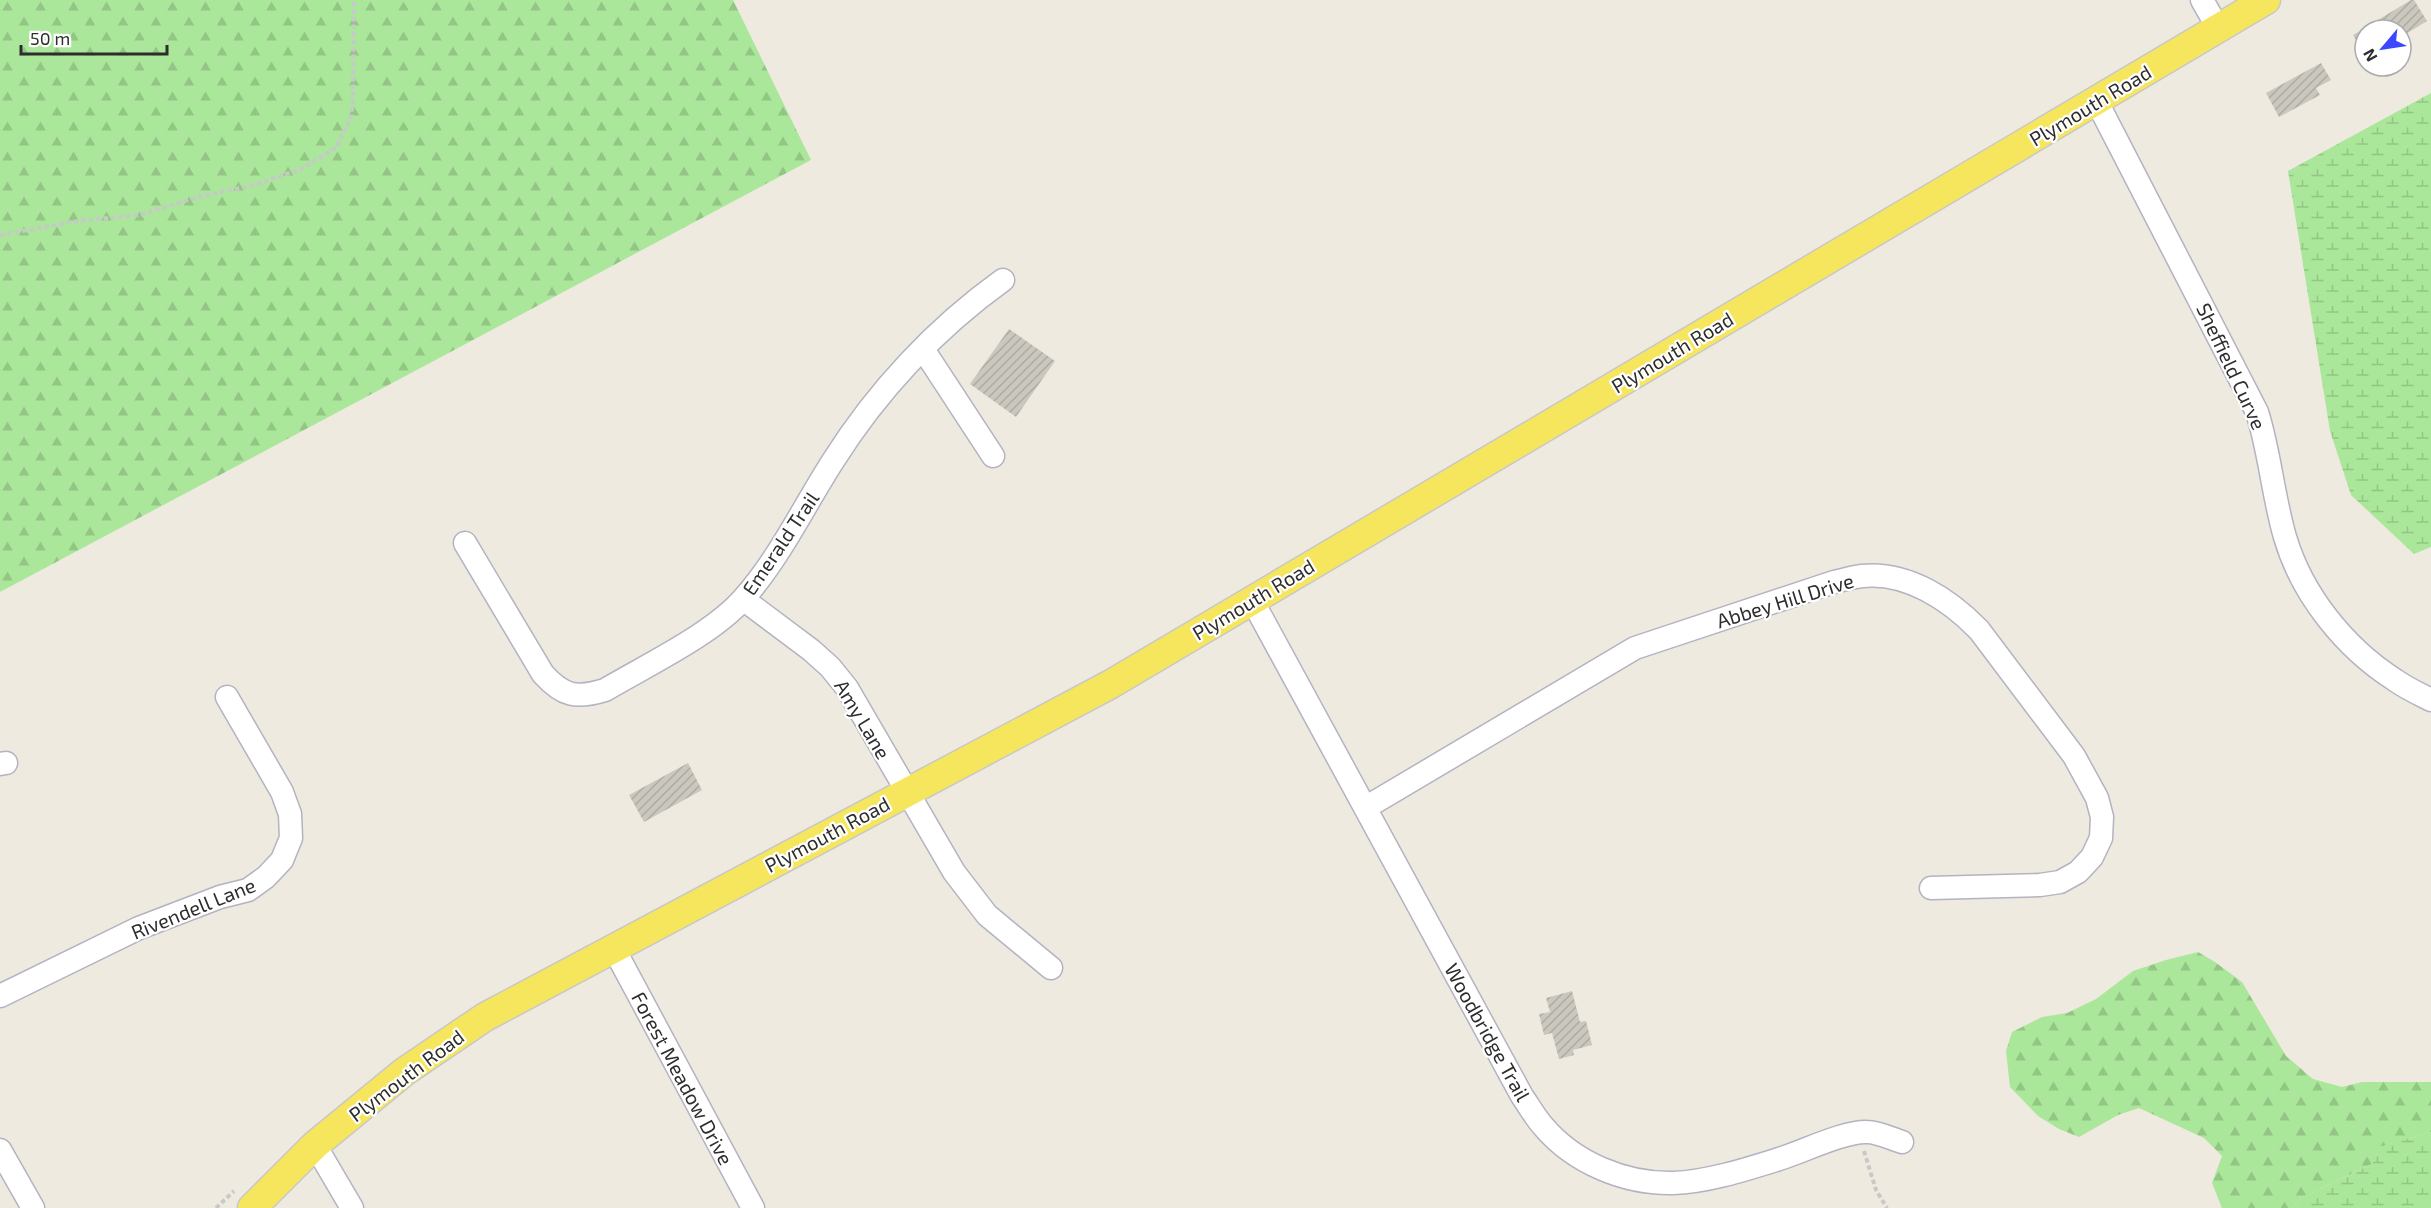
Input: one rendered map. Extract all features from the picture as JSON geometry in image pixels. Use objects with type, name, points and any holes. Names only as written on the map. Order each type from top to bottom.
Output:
[{"type":"main road","name":"Plymouth Road","points":[[246,1196],[315,1145],[404,1072],[485,1017],[906,791],[1111,684],[2266,0]]},
{"type":"street","points":[[2202,0],[2218,28]]},
{"type":"street","name":"Sheffield Curve","points":[[2097,102],[2257,412],[2267,442],[2285,539],[2303,581],[2328,619],[2358,653],[2395,680],[2431,700]]},
{"type":"street","name":"Emerald Trail","points":[[465,543],[543,674],[555,687],[570,695],[588,695],[605,690],[702,632],[743,599],[767,568],[835,458],[898,373],[969,304],[1003,280]]},
{"type":"street","points":[[923,349],[993,456]]},
{"type":"street","name":"Abbey Hill Drive","points":[[1365,808],[1635,648],[1834,582],[1864,576],[1895,579],[1922,587],[1961,612],[1979,630],[2074,756],[2097,798],[2102,817],[2101,838],[2092,857],[2078,872],[2060,882],[2040,885],[1931,888]]},
{"type":"street","name":"Amy Lane","points":[[743,599],[830,667],[847,688],[954,872],[987,915],[1051,968]]},
{"type":"street","name":"Woodbridge Trail","points":[[1252,600],[1522,1096],[1543,1127],[1569,1150],[1600,1169],[1636,1179],[1673,1183],[1775,1161],[1833,1139],[1867,1132],[1902,1142]]},
{"type":"street","name":"Rivendell Lane","points":[[0,996],[139,928],[220,897],[248,890],[266,877],[282,860],[291,838],[290,814],[282,792],[227,696]]},
{"type":"street","name":"Forest Meadow Drive","points":[[613,947],[753,1208]]},
{"type":"street","points":[[315,1145],[352,1208]]},
{"type":"street","points":[[0,1150],[33,1208]]},
{"type":"path","points":[[0,235],[78,221],[140,214],[194,198],[254,185],[302,169],[336,148],[351,117],[353,102],[354,0]]},
{"type":"path","points":[[1867,1132],[1864,1153],[1876,1190],[1887,1208]]},
{"type":"path","points":[[216,1208],[246,1196]]},
{"type":"green space","points":[[0,0],[733,0],[811,160],[0,592]]},
{"type":"green space","points":[[2431,93],[2431,547],[2414,554],[2351,495],[2330,431],[2288,171]]},
{"type":"green space","points":[[2198,952],[2242,982],[2286,1056],[2313,1079],[2342,1087],[2362,1082],[2431,1082],[2431,1132],[2380,1147],[2372,1164],[2301,1198],[2292,1208],[2222,1208],[2212,1183],[2222,1156],[2204,1138],[2139,1108],[2118,1115],[2079,1137],[2059,1129],[2038,1116],[2010,1087],[2006,1051],[2012,1032],[2042,1017],[2067,1013],[2096,999],[2133,971]]},
{"type":"green space","points":[[2431,1132],[2431,1208],[2292,1208],[2301,1198],[2372,1164],[2379,1147]]},
{"type":"building","points":[[2414,0],[2427,21],[2413,30],[2413,18],[2381,18]]},
{"type":"building","points":[[2321,63],[2331,80],[2316,88],[2320,95],[2279,117],[2266,93]]},
{"type":"building","points":[[1009,329],[1055,361],[1016,417],[970,384]]},
{"type":"building","points":[[688,763],[702,790],[644,822],[629,795]]},
{"type":"building","points":[[1572,991],[1580,1022],[1586,1021],[1592,1045],[1573,1050],[1574,1055],[1559,1059],[1552,1033],[1544,1035],[1539,1014],[1550,1012],[1546,998]]}]
